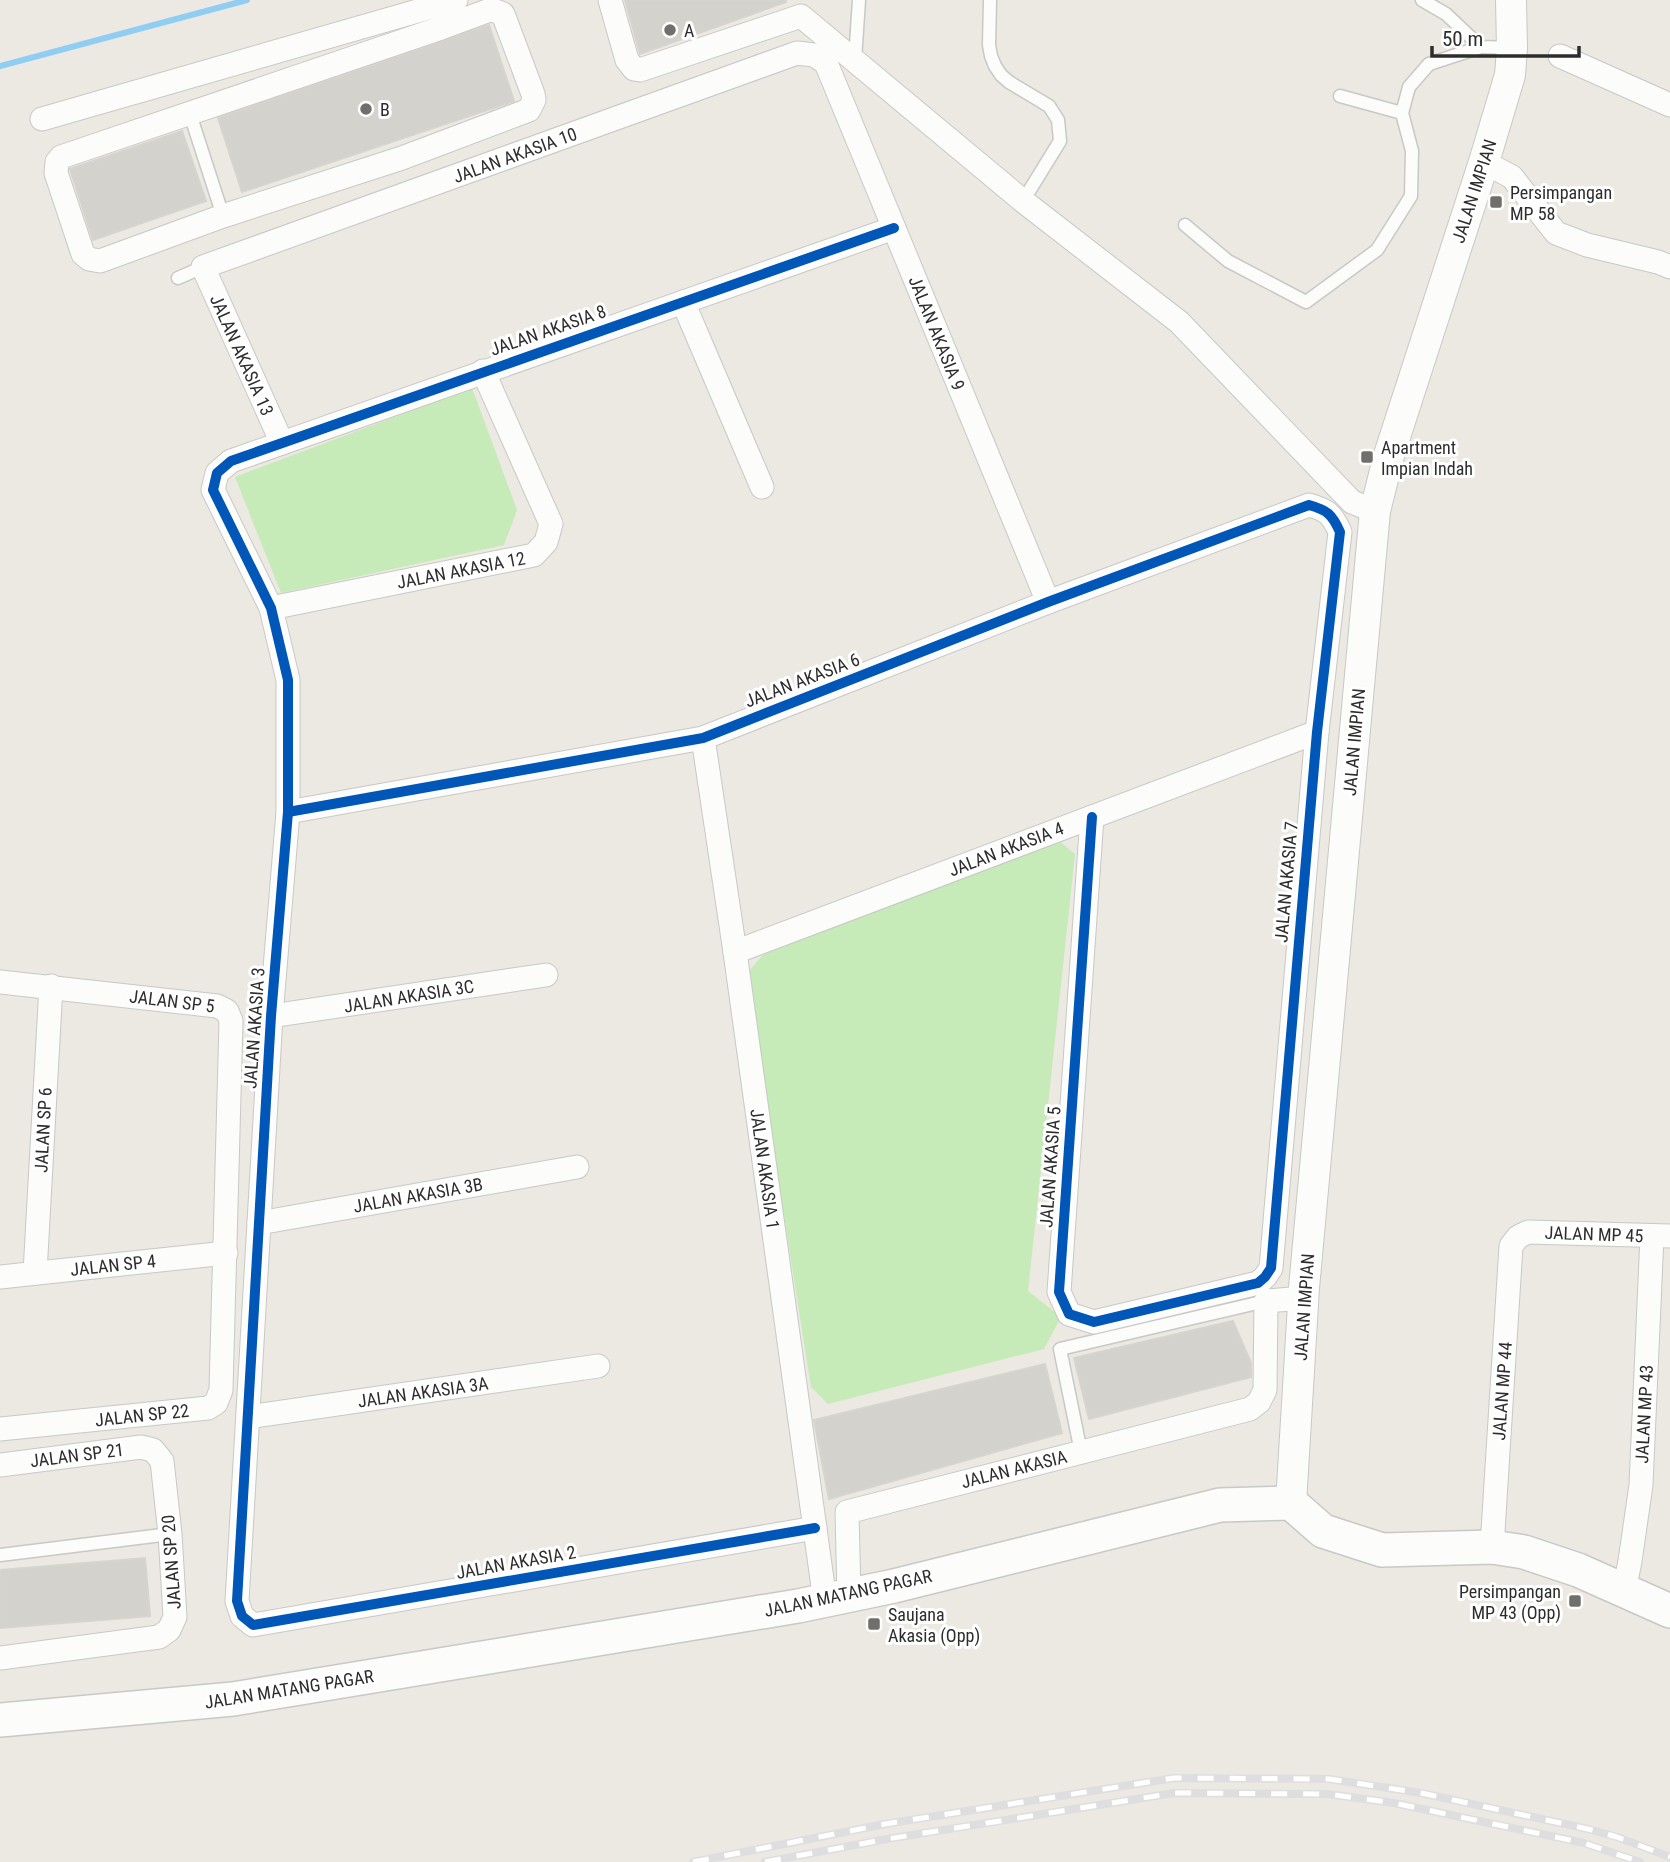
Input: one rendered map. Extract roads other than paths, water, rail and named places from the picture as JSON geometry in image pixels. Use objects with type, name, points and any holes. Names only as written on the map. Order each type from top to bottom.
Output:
[{"type":"main road","points":[[1291,1503],[1323,1531],[1382,1550],[1492,1547],[1524,1552],[1578,1570],[1670,1611]]},
{"type":"main road","name":"JALAN MATANG PAGAR","points":[[0,1720],[233,1699],[837,1598],[1220,1505],[1291,1503]]},
{"type":"street","points":[[610,0],[627,60],[634,69],[640,70],[803,8],[855,60],[1023,201],[1179,322],[1352,502],[1375,511]]},
{"type":"street","name":"JALAN IMPIAN","points":[[1291,1503],[1303,1298],[1375,511],[1388,455],[1510,75],[1511,0]]},
{"type":"street","points":[[441,28],[449,2]]},
{"type":"street","points":[[42,119],[449,2]]},
{"type":"street","points":[[493,10],[503,15],[533,94],[529,110],[402,158],[223,216],[100,261],[89,259],[83,254],[56,173],[57,162],[66,154],[441,28],[487,11],[493,10]]},
{"type":"street","name":"JALAN AKASIA 10","points":[[203,267],[797,53],[814,55],[826,63]]},
{"type":"street","points":[[1560,56],[1670,104]]},
{"type":"street","name":"JALAN AKASIA 9","points":[[826,63],[1048,602]]},
{"type":"street","points":[[190,114],[191,76]]},
{"type":"street","points":[[1484,162],[1512,177],[1556,233],[1587,245],[1670,267]]},
{"type":"street","name":"JALAN AKASIA 8","points":[[216,473],[232,461],[894,228]]},
{"type":"street","name":"JALAN AKASIA 13","points":[[203,267],[282,443]]},
{"type":"street","points":[[683,302],[762,487]]},
{"type":"street","name":"JALAN AKASIA 12","points":[[271,608],[534,555],[546,542],[551,524],[483,371]]},
{"type":"street","name":"JALAN AKASIA 3","points":[[216,473],[213,490],[271,608],[288,680],[288,812],[271,1016],[237,1601]]},
{"type":"street","name":"JALAN AKASIA 6","points":[[288,812],[703,738],[1048,602],[1309,505]]},
{"type":"street","name":"JALAN AKASIA 7","points":[[1265,1277],[1271,1268],[1317,732],[1340,531],[1333,518],[1323,509],[1309,505]]},
{"type":"street","name":"JALAN AKASIA 4","points":[[735,952],[1317,732]]},
{"type":"street","name":"JALAN AKASIA 1","points":[[703,738],[815,1528],[837,1598]]},
{"type":"street","name":"JALAN AKASIA 5","points":[[1092,817],[1059,1292],[1069,1314],[1094,1322],[1258,1283],[1265,1277]]},
{"type":"street","name":"JALAN AKASIA 3C","points":[[271,1016],[546,975]]},
{"type":"street","name":"JALAN SP 5","points":[[0,982],[218,1006],[227,1011],[230,1021],[226,1253]]},
{"type":"street","name":"JALAN SP 6","points":[[35,1273],[51,986]]},
{"type":"street","name":"JALAN AKASIA 3B","points":[[259,1223],[577,1167]]},
{"type":"street","name":"JALAN MP 45","points":[[1518,1237],[1528,1232],[1661,1236]]},
{"type":"street","name":"JALAN MP 43","points":[[1624,1591],[1641,1485],[1661,1236]]},
{"type":"street","name":"JALAN MP 44","points":[[1492,1547],[1511,1246],[1518,1237]]},
{"type":"street","name":"JALAN SP 4","points":[[0,1276],[226,1253]]},
{"type":"street","name":"JALAN SP 22","points":[[0,1429],[208,1408],[216,1402],[221,1390],[226,1253]]},
{"type":"street","points":[[1266,1301],[1303,1298]]},
{"type":"street","name":"JALAN AKASIA","points":[[837,1598],[847,1512],[1250,1409],[1259,1402],[1265,1390],[1266,1301]]},
{"type":"street","name":"JALAN AKASIA 3A","points":[[248,1418],[597,1366]]},
{"type":"street","name":"JALAN SP 21","points":[[0,1465],[141,1447],[153,1450]]},
{"type":"street","name":"JALAN SP 20","points":[[0,1658],[159,1637],[169,1630],[176,1617],[170,1534],[162,1461],[153,1450]]},
{"type":"street","name":"JALAN AKASIA 2","points":[[237,1601],[242,1616],[253,1625],[815,1528]]},
{"type":"lane","points":[[855,60],[859,0]]},
{"type":"lane","points":[[990,0],[989,45],[995,66],[1009,82],[1049,106],[1058,120],[1060,141],[1023,201]]},
{"type":"lane","points":[[1422,0],[1446,14],[1481,47]]},
{"type":"lane","points":[[1185,225],[1228,261],[1306,302],[1377,250],[1411,196],[1412,151],[1402,114],[1409,87],[1429,64],[1481,47],[1512,48]]},
{"type":"lane","points":[[1340,96],[1402,114]]},
{"type":"lane","points":[[190,114],[223,216]]},
{"type":"lane","points":[[178,278],[203,267]]},
{"type":"lane","points":[[1081,1452],[1059,1349],[1266,1301]]},
{"type":"lane","points":[[0,1555],[170,1534]]},
{"type":"waterway","points":[[0,66],[247,0]]},
{"type":"railway","points":[[693,1862],[885,1824],[1174,1778],[1329,1779],[1421,1793],[1588,1829],[1670,1857]]},
{"type":"railway","points":[[765,1862],[887,1839],[1174,1793],[1327,1794],[1394,1803],[1584,1843],[1640,1862]]},
{"type":"place","name":"A","points":[[670,30]]},
{"type":"place","name":"B","points":[[366,109]]},
{"type":"place","name":"Persimpangan MP 58","points":[[1496,202]]},
{"type":"place","name":"Apartment Impian Indah","points":[[1367,457]]},
{"type":"place","name":"Persimpangan MP 43 (Opp)","points":[[1575,1601]]},
{"type":"place","name":"Saujana Akasia (Opp)","points":[[874,1624]]}]
